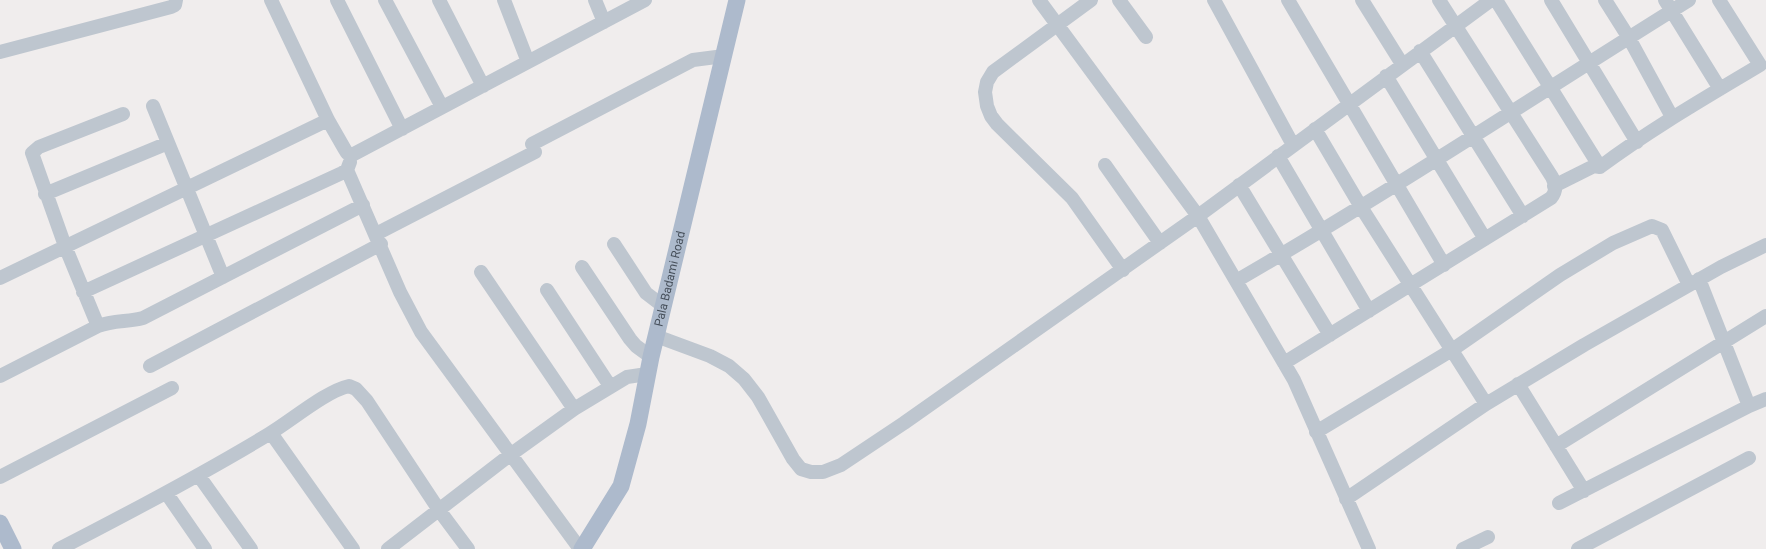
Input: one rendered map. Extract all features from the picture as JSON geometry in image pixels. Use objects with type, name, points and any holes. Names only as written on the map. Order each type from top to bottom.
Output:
[{"type":"main road","name":"Pala Badami Road","points":[[581,549],[621,486],[638,424],[651,356],[737,0]]},
{"type":"main road","points":[[0,523],[13,549]]},
{"type":"street","points":[[0,52],[171,7],[175,5],[176,0]]},
{"type":"street","points":[[271,0],[328,120],[347,153],[352,155]]},
{"type":"street","points":[[338,0],[402,129]]},
{"type":"street","points":[[385,0],[442,107]]},
{"type":"street","points":[[438,0],[483,86]]},
{"type":"street","points":[[504,0],[528,62]]},
{"type":"street","points":[[595,0],[604,22]]},
{"type":"street","points":[[581,549],[510,455],[421,332],[400,292],[347,170],[352,155],[645,0]]},
{"type":"street","points":[[1039,0],[1198,216],[1294,380],[1369,549]]},
{"type":"street","points":[[1091,0],[993,72],[987,82],[985,92],[987,106],[997,124],[1072,198],[1123,270]]},
{"type":"street","points":[[1119,0],[1146,37]]},
{"type":"street","points":[[1214,0],[1293,145]]},
{"type":"street","points":[[1288,0],[1444,264]]},
{"type":"street","points":[[1362,0],[1402,64]]},
{"type":"street","points":[[1284,363],[1523,216],[1551,198],[1555,193],[1555,186],[1552,177],[1439,0]]},
{"type":"street","points":[[656,336],[710,356],[729,366],[744,379],[758,398],[793,459],[801,469],[811,472],[824,472],[841,464],[904,423],[1123,270],[1491,0]]},
{"type":"street","points":[[1496,0],[1600,168]]},
{"type":"street","points":[[1551,0],[1637,142]]},
{"type":"street","points":[[1605,0],[1629,38],[1672,117]]},
{"type":"street","points":[[1236,281],[1361,207],[1590,63],[1629,38],[1668,5],[1689,0]]},
{"type":"street","points":[[1600,168],[1634,142],[1637,142],[1672,117],[1760,65],[1719,0]]},
{"type":"street","points":[[1668,5],[1720,89]]},
{"type":"street","points":[[1420,51],[1523,216]]},
{"type":"street","points":[[150,366],[378,239],[534,148],[693,60],[724,56]]},
{"type":"street","points":[[1386,76],[1485,239]]},
{"type":"street","points":[[153,106],[223,276]]},
{"type":"street","points":[[98,326],[64,246],[32,158],[32,153],[35,149],[123,114]]},
{"type":"street","points":[[0,278],[328,120]]},
{"type":"street","points":[[1315,129],[1361,207],[1486,404]]},
{"type":"street","points":[[45,194],[168,143]]},
{"type":"street","points":[[1278,156],[1369,311]]},
{"type":"street","points":[[1105,165],[1160,243]]},
{"type":"street","points":[[1555,186],[1594,166],[1600,168]]},
{"type":"street","points":[[83,292],[347,170]]},
{"type":"street","points":[[1239,185],[1330,335]]},
{"type":"street","points":[[0,376],[98,326],[108,322],[133,321],[143,318],[363,205]]},
{"type":"street","points":[[1316,432],[1452,350],[1560,275],[1613,243],[1652,226],[1662,230],[1694,282],[1724,343],[1749,406]]},
{"type":"street","points":[[614,244],[646,293],[663,306]]},
{"type":"street","points":[[1346,499],[1518,384],[1720,267],[1766,245]]},
{"type":"street","points":[[582,267],[630,339],[636,346],[651,356]]},
{"type":"street","points":[[481,272],[574,409]]},
{"type":"street","points":[[547,290],[610,386]]},
{"type":"street","points":[[1556,446],[1766,316]]},
{"type":"street","points":[[388,549],[510,455],[574,409],[627,377],[647,374]]},
{"type":"street","points":[[1518,384],[1584,491]]},
{"type":"street","points":[[59,549],[167,494],[271,433],[335,391],[349,386],[356,389],[367,401],[439,510],[468,549]]},
{"type":"street","points":[[0,477],[172,388]]},
{"type":"street","points":[[1559,502],[1584,491],[1749,406],[1766,399]]},
{"type":"street","points":[[271,433],[353,549]]},
{"type":"street","points":[[1578,549],[1749,458]]},
{"type":"street","points":[[199,476],[251,549]]},
{"type":"street","points":[[167,494],[205,549]]},
{"type":"street","points":[[1463,549],[1488,537]]}]
